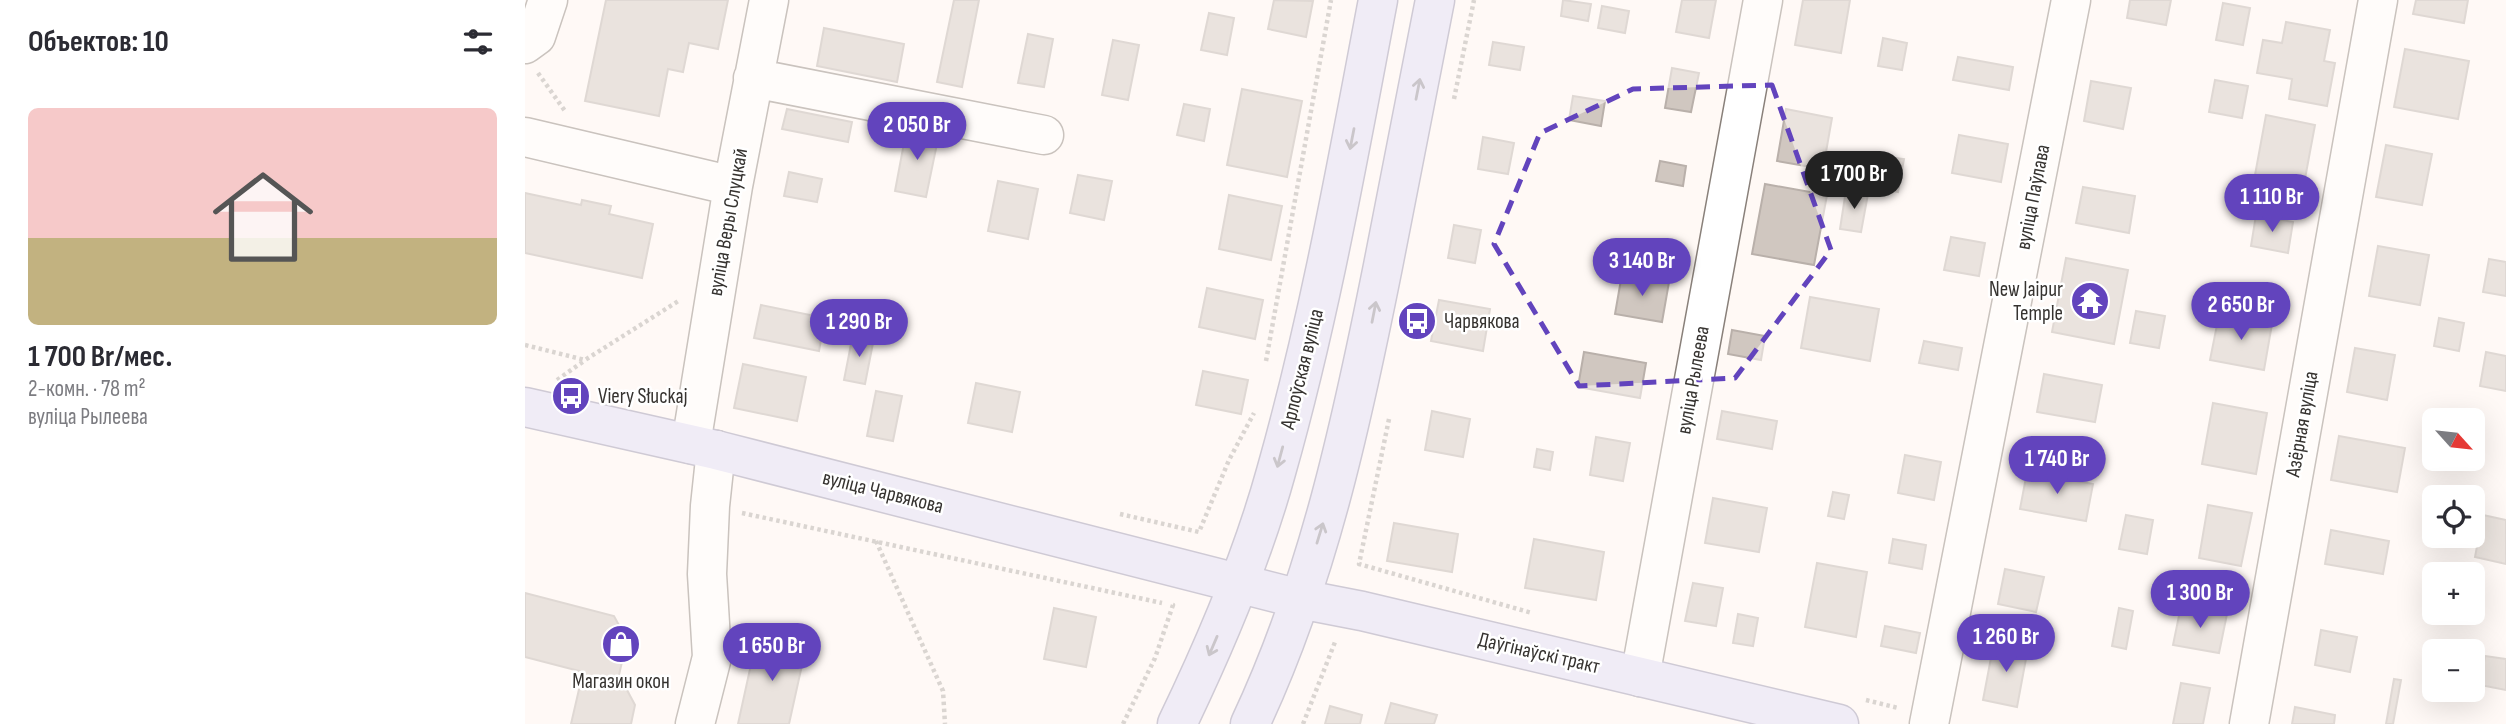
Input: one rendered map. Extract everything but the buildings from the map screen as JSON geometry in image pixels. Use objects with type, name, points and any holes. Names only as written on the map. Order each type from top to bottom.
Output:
[{"type":"main road","name":"Арлоўская вуліца","points":[[1177,724],[1239,583],[1276,474],[1327,271],[1378,0]]},
{"type":"main road","points":[[1250,724],[1300,598],[1333,492],[1356,401],[1435,0]]},
{"type":"main road","name":"вуліца Чарвякова","points":[[539,395],[703,447],[1239,583]]},
{"type":"main road","name":"Даўгінаўскі тракт","points":[[1239,583],[1640,677],[1747,713],[1851,712]]},
{"type":"street","points":[[529,57],[548,0]]},
{"type":"street","name":"вуліца Веры Слуцкай","points":[[695,724],[712,657],[707,574],[710,506],[703,447],[733,186],[769,0]]},
{"type":"street","name":"вуліца Рылеева","points":[[1640,677],[1763,0]]},
{"type":"street","name":"вуліца Паўлава","points":[[1930,720],[2071,0]]},
{"type":"street","name":"Азёрная вуліца","points":[[2249,724],[2378,0]]},
{"type":"street","points":[[753,78],[1044,135]]},
{"type":"street","points":[[525,137],[733,186]]},
{"type":"path","points":[[1265,366],[1331,0]]},
{"type":"path","points":[[1452,109],[1474,0]]},
{"type":"path","points":[[529,57],[564,111],[578,114]]},
{"type":"path","points":[[539,395],[585,360],[686,295]]},
{"type":"path","points":[[525,345],[585,360]]},
{"type":"path","points":[[1119,514],[1199,532],[1229,460],[1258,407]]},
{"type":"path","points":[[1391,408],[1359,564],[1541,615]]},
{"type":"path","points":[[710,506],[1173,605],[1155,658],[1123,724]]},
{"type":"path","points":[[876,541],[943,691],[946,724]]},
{"type":"path","points":[[1303,724],[1337,638]]},
{"type":"path","points":[[1851,712],[1930,720]]},
{"type":"highlighted area","points":[[1772,85],[1831,250],[1735,378],[1579,386],[1494,244],[1540,133],[1633,89]]},
{"type":"place","name":"New Jaipur Temple","points":[[2090,301]]},
{"type":"place","name":"Чарвякова","points":[[1417,321]]},
{"type":"place","name":"Viery Słuckaj","points":[[571,396]]},
{"type":"place","name":"Магазин окон","points":[[621,644]]}]
